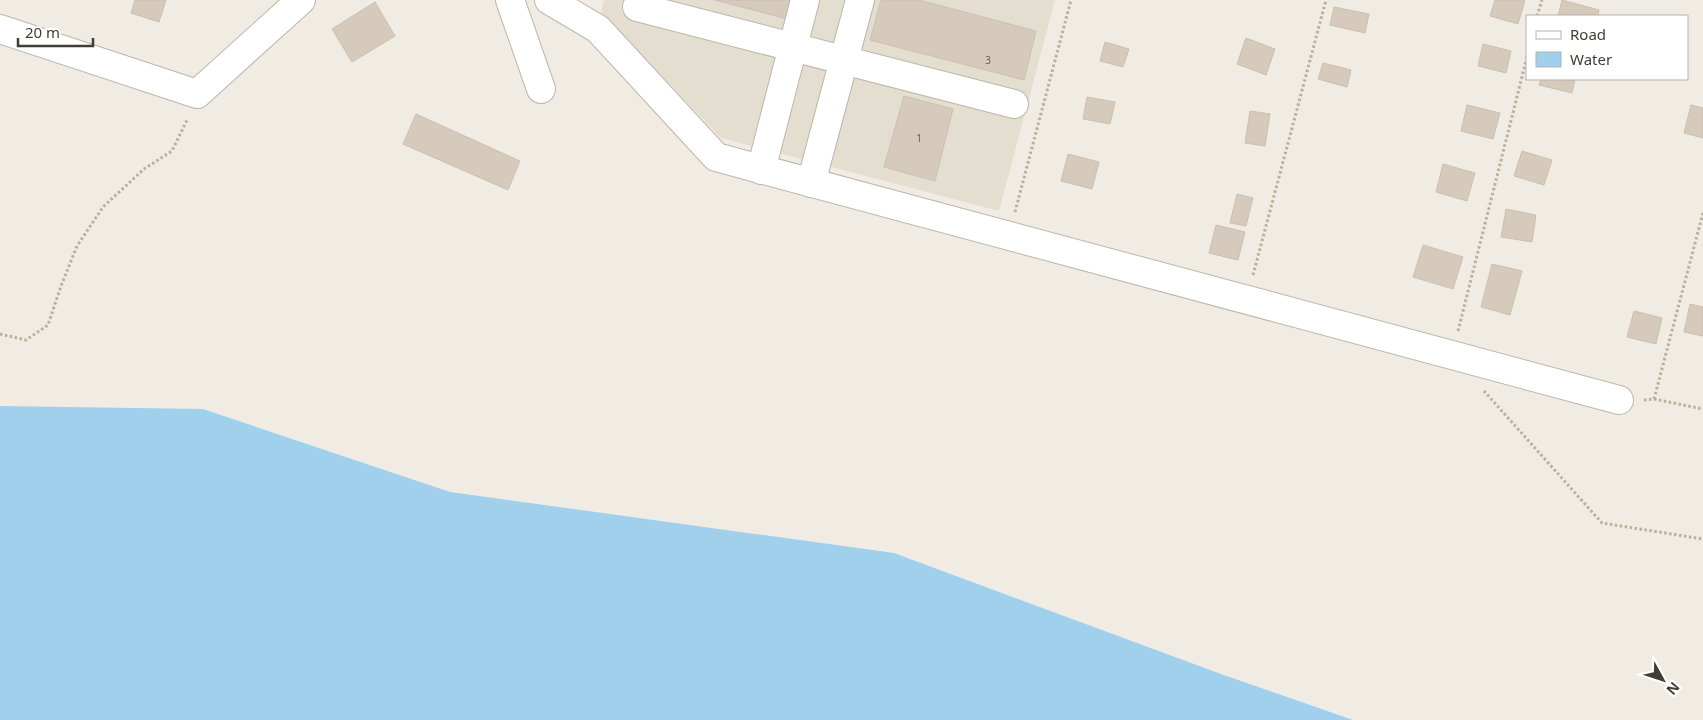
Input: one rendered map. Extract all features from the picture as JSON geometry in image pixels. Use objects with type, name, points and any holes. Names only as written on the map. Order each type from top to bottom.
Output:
[{"type":"street","points":[[0,29],[197,94],[301,0]]},
{"type":"street","points":[[510,0],[541,89]]},
{"type":"street","points":[[550,0],[598,29],[716,158],[1619,400]]},
{"type":"street","points":[[761,170],[805,0]]},
{"type":"street","points":[[811,183],[860,0]]},
{"type":"street","points":[[637,7],[1014,104]]},
{"type":"path","points":[[1009,236],[1071,0]]},
{"type":"path","points":[[1246,300],[1326,0]]},
{"type":"path","points":[[1537,15],[1542,0]]},
{"type":"path","points":[[1452,355],[1526,61]]},
{"type":"path","points":[[0,334],[26,340],[48,325],[60,286],[77,246],[103,207],[144,169],[172,150],[187,124],[197,94]]},
{"type":"path","points":[[1654,399],[1703,213]]},
{"type":"path","points":[[1478,385],[1602,524],[1703,539]]},
{"type":"path","points":[[1619,400],[1654,399],[1703,409]]},
{"type":"shaded area","points":[[604,0],[1055,0],[999,211],[721,138],[601,12]]},
{"type":"water","points":[[0,406],[203,409],[450,492],[894,553],[1221,674],[1353,720],[0,720]]},
{"type":"building","points":[[135,0],[166,0],[159,22],[131,13]]},
{"type":"building","points":[[715,0],[796,0],[791,20]]},
{"type":"building","points":[[881,0],[919,0],[1036,31],[1024,80],[870,40]]},
{"type":"building","points":[[1495,0],[1525,0],[1518,24],[1490,16]]},
{"type":"building","points":[[1562,0],[1599,10],[1598,15],[1558,15]]},
{"type":"building","points":[[375,2],[395,36],[352,62],[332,29]]},
{"type":"building","points":[[1334,7],[1369,14],[1365,33],[1330,25]]},
{"type":"building","points":[[1246,38],[1275,49],[1266,75],[1237,64]]},
{"type":"building","points":[[1105,42],[1129,49],[1123,67],[1100,61]]},
{"type":"building","points":[[1483,44],[1511,51],[1506,73],[1478,66]]},
{"type":"building","points":[[1323,63],[1351,70],[1347,87],[1318,79]]},
{"type":"building","points":[[1541,80],[1575,80],[1572,93],[1539,85]]},
{"type":"building","points":[[904,96],[953,109],[935,181],[884,167]]},
{"type":"building","points":[[1087,97],[1115,102],[1110,124],[1083,119]]},
{"type":"building","points":[[1467,105],[1500,113],[1493,139],[1461,131]]},
{"type":"building","points":[[1691,105],[1703,108],[1703,138],[1684,133]]},
{"type":"building","points":[[1250,111],[1270,114],[1265,146],[1245,143]]},
{"type":"building","points":[[416,114],[520,161],[508,190],[403,144]]},
{"type":"building","points":[[1522,151],[1552,160],[1544,185],[1514,176]]},
{"type":"building","points":[[1068,154],[1099,162],[1092,189],[1061,181]]},
{"type":"building","points":[[1443,164],[1475,173],[1467,201],[1436,192]]},
{"type":"building","points":[[1237,194],[1253,198],[1246,226],[1230,223]]},
{"type":"building","points":[[1506,209],[1536,215],[1532,242],[1501,237]]},
{"type":"building","points":[[1216,225],[1245,232],[1238,260],[1209,253]]},
{"type":"building","points":[[1423,245],[1463,257],[1453,289],[1413,277]]},
{"type":"building","points":[[1492,264],[1522,271],[1510,315],[1481,307]]},
{"type":"building","points":[[1690,304],[1703,307],[1703,336],[1684,332]]},
{"type":"building","points":[[1634,311],[1662,318],[1656,344],[1627,337]]}]
